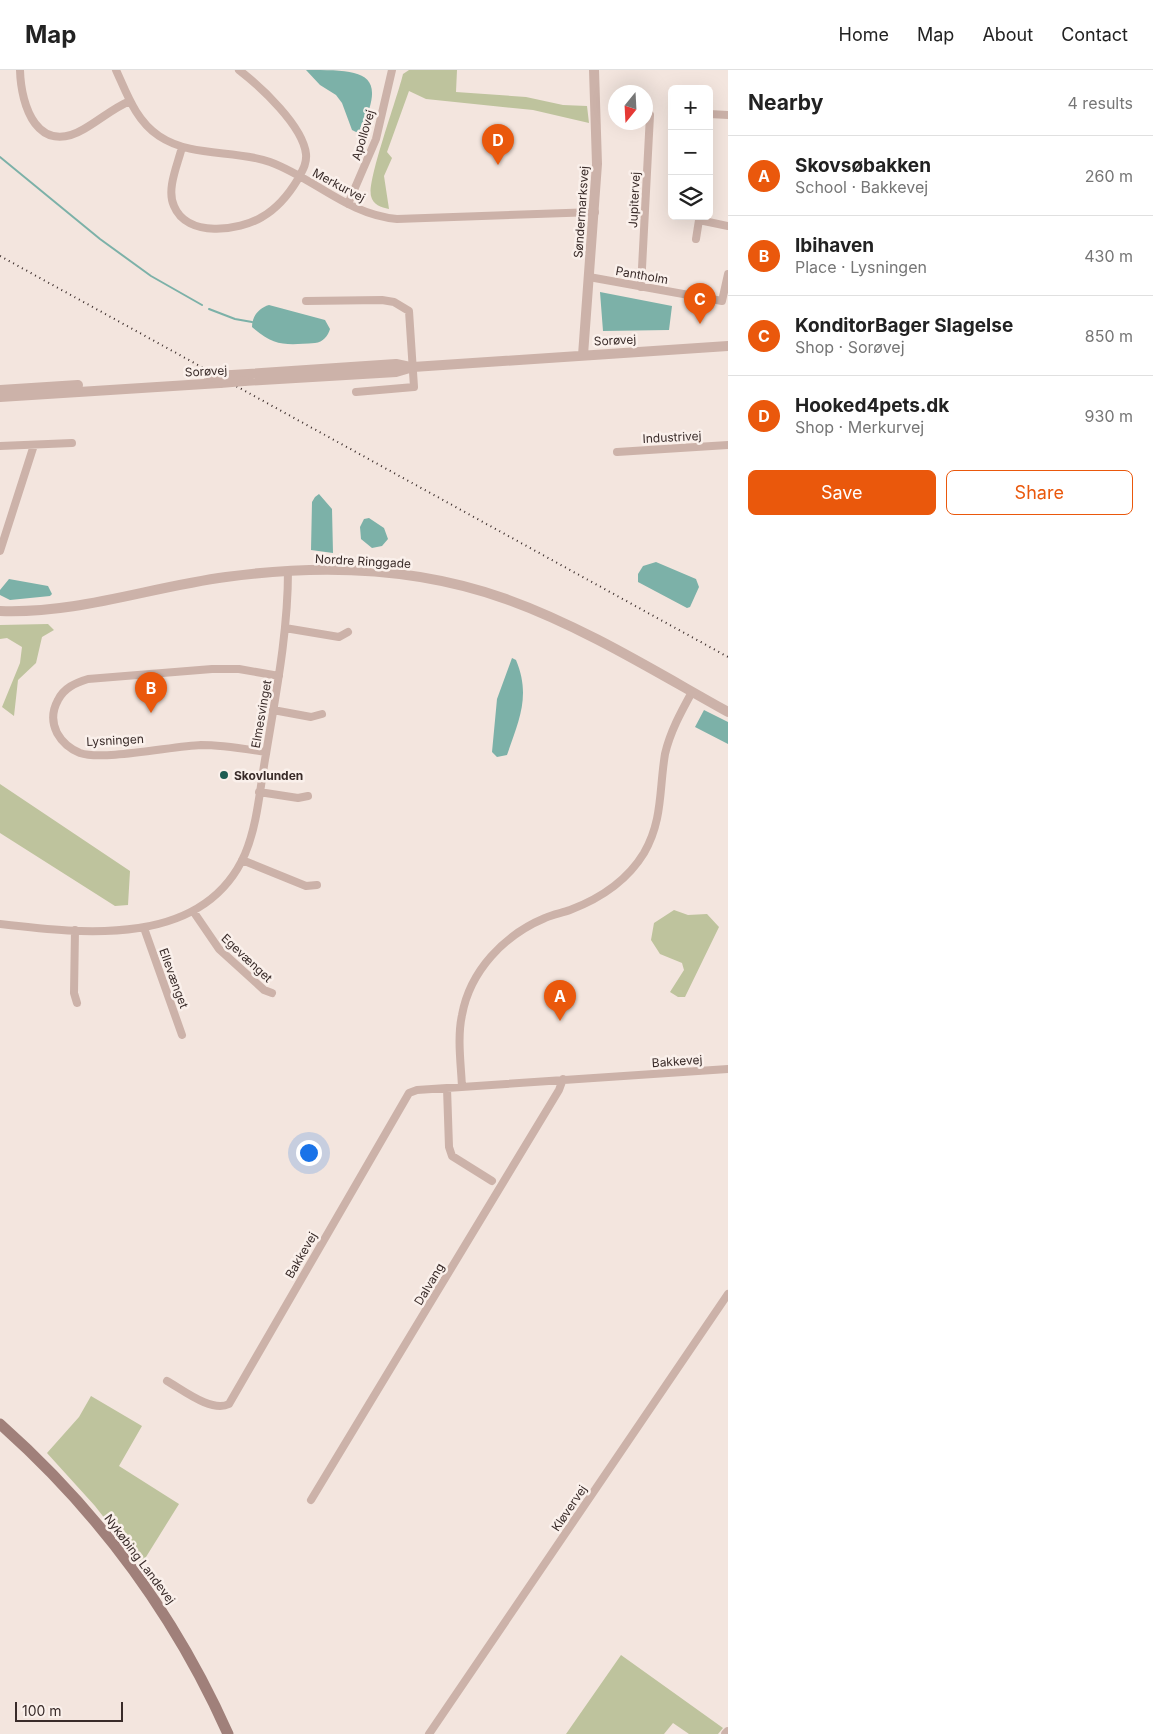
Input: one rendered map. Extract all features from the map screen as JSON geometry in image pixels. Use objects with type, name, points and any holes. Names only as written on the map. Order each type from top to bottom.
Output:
[{"type":"main road","name":"Nykøbing Landevej","points":[[0,1424],[61,1483],[105,1532],[135,1571],[162,1611],[197,1670],[228,1734]]},
{"type":"street","points":[[20,70],[24,100],[30,118],[37,127],[56,136],[69,135],[83,130],[117,106],[130,101]]},
{"type":"street","name":"Merkurvej","points":[[116,70],[130,101],[148,128],[159,136],[182,147],[257,158],[280,166],[369,214],[398,219],[595,212]]},
{"type":"street","points":[[182,147],[171,199],[176,212],[182,218],[198,226],[234,228],[261,218],[277,207],[299,177],[307,160],[304,143],[294,126],[263,90],[239,70]]},
{"type":"street","name":"Apollovej","points":[[348,204],[376,139],[392,70]]},
{"type":"street","name":"Søndermarksvej","points":[[583,355],[595,212],[597,120],[594,70]]},
{"type":"street","points":[[713,114],[728,115]]},
{"type":"street","name":"Jupitervej","points":[[641,286],[649,130]]},
{"type":"street","points":[[696,239],[699,220],[728,226]]},
{"type":"street","name":"Pantholm","points":[[589,278],[722,302],[728,274]]},
{"type":"street","points":[[306,301],[382,300],[394,302],[409,311],[414,388],[356,392]]},
{"type":"street","name":"Sorøvej","points":[[0,397],[396,372],[413,367],[728,346]]},
{"type":"street","name":"Sorøvej","points":[[0,390],[396,364],[413,367]]},
{"type":"street","points":[[0,446],[72,444]]},
{"type":"street","points":[[0,551],[34,445]]},
{"type":"street","name":"Industrivej","points":[[617,452],[728,445]]},
{"type":"street","name":"Nordre Ringgade","points":[[0,611],[59,610],[99,604],[198,582],[288,570],[388,572],[465,587],[540,613],[728,712]]},
{"type":"street","name":"Elmesvinget","points":[[0,924],[75,930],[144,928],[168,923],[192,911],[221,890],[242,860],[252,834],[279,676],[285,628],[288,570]]},
{"type":"street","points":[[285,628],[340,637],[348,632]]},
{"type":"street","name":"Lysningen","points":[[266,752],[237,747],[201,745],[90,755],[70,748],[60,739],[53,721],[54,710],[64,690],[74,683],[88,679],[212,669],[240,670],[279,676]]},
{"type":"street","points":[[462,1087],[461,1016],[471,988],[483,967],[498,948],[519,931],[546,917],[588,903],[604,894],[632,870],[644,854],[659,816],[665,754],[670,734],[692,692]]},
{"type":"street","points":[[273,710],[311,717],[322,714]]},
{"type":"street","points":[[259,792],[298,798],[308,796]]},
{"type":"street","points":[[242,860],[306,886],[317,885]]},
{"type":"street","name":"Egevænget","points":[[192,911],[219,949],[264,990],[272,993]]},
{"type":"street","name":"Ellevænget","points":[[144,928],[182,1035]]},
{"type":"street","points":[[75,930],[74,993],[77,1003]]},
{"type":"street","name":"Bakkevej","points":[[168,1381],[212,1405],[222,1407],[229,1404],[409,1093],[417,1090],[563,1079],[728,1069]]},
{"type":"street","name":"Dalvang","points":[[311,1500],[560,1090],[563,1079]]},
{"type":"street","points":[[447,1088],[449,1147],[452,1156],[492,1181]]},
{"type":"street","name":"Kløvervej","points":[[430,1734],[728,1294]]},
{"type":"green space","points":[[409,70],[457,70],[456,92],[526,97],[563,105],[587,106],[589,123],[533,110],[426,99],[409,91],[387,152],[392,158],[384,176],[389,209],[375,204],[371,196],[371,187],[403,74]]},
{"type":"green space","points":[[48,624],[54,630],[42,637],[36,663],[18,680],[14,716],[2,707],[20,663],[22,647],[7,638],[0,639],[0,625]]},
{"type":"green space","points":[[0,784],[130,871],[128,905],[115,906],[0,833]]},
{"type":"green space","points":[[674,910],[688,915],[707,914],[719,927],[685,997],[678,997],[670,992],[684,970],[682,963],[660,954],[651,940],[654,923]]},
{"type":"green space","points":[[91,1396],[142,1426],[119,1466],[179,1504],[141,1565],[95,1506],[47,1453],[79,1417]]},
{"type":"green space","points":[[621,1655],[723,1728],[718,1734],[689,1734],[673,1723],[664,1734],[566,1734]]},
{"type":"water","points":[[306,70],[342,71],[355,73],[365,78],[371,85],[372,96],[369,111],[360,131],[352,130],[342,103],[336,95],[320,85]]},
{"type":"water","points":[[600,292],[672,306],[669,330],[603,331]]},
{"type":"water","points":[[269,305],[325,320],[330,329],[329,332],[323,340],[315,343],[288,344],[267,338],[252,327],[253,319],[257,313]]},
{"type":"water","points":[[319,494],[332,509],[333,553],[311,550],[312,502]]},
{"type":"water","points":[[369,518],[384,528],[388,539],[382,546],[372,548],[361,539],[360,527],[364,519]]},
{"type":"water","points":[[656,562],[696,579],[699,587],[690,607],[687,608],[638,582],[638,574],[643,566]]},
{"type":"water","points":[[9,579],[48,586],[52,594],[50,596],[10,600],[0,595],[0,590]]},
{"type":"water","points":[[512,658],[516,660],[523,685],[522,708],[507,755],[497,757],[492,752],[497,699]]},
{"type":"water","points":[[704,710],[728,722],[728,744],[695,727]]},
{"type":"waterway","points":[[0,157],[100,239],[151,276],[202,305]]},
{"type":"waterway","points":[[209,309],[235,319],[252,322]]},
{"type":"railway","points":[[0,256],[728,657]]},
{"type":"place","name":"Hooked4pets.dk","points":[[498,165]]},
{"type":"place","name":"KonditorBager Slagelse","points":[[700,324]]},
{"type":"place","name":"Ibihaven","points":[[151,713]]},
{"type":"place","name":"Skovlunden","points":[[224,775]]},
{"type":"place","name":"Skovsøbakken","points":[[560,1021]]}]
